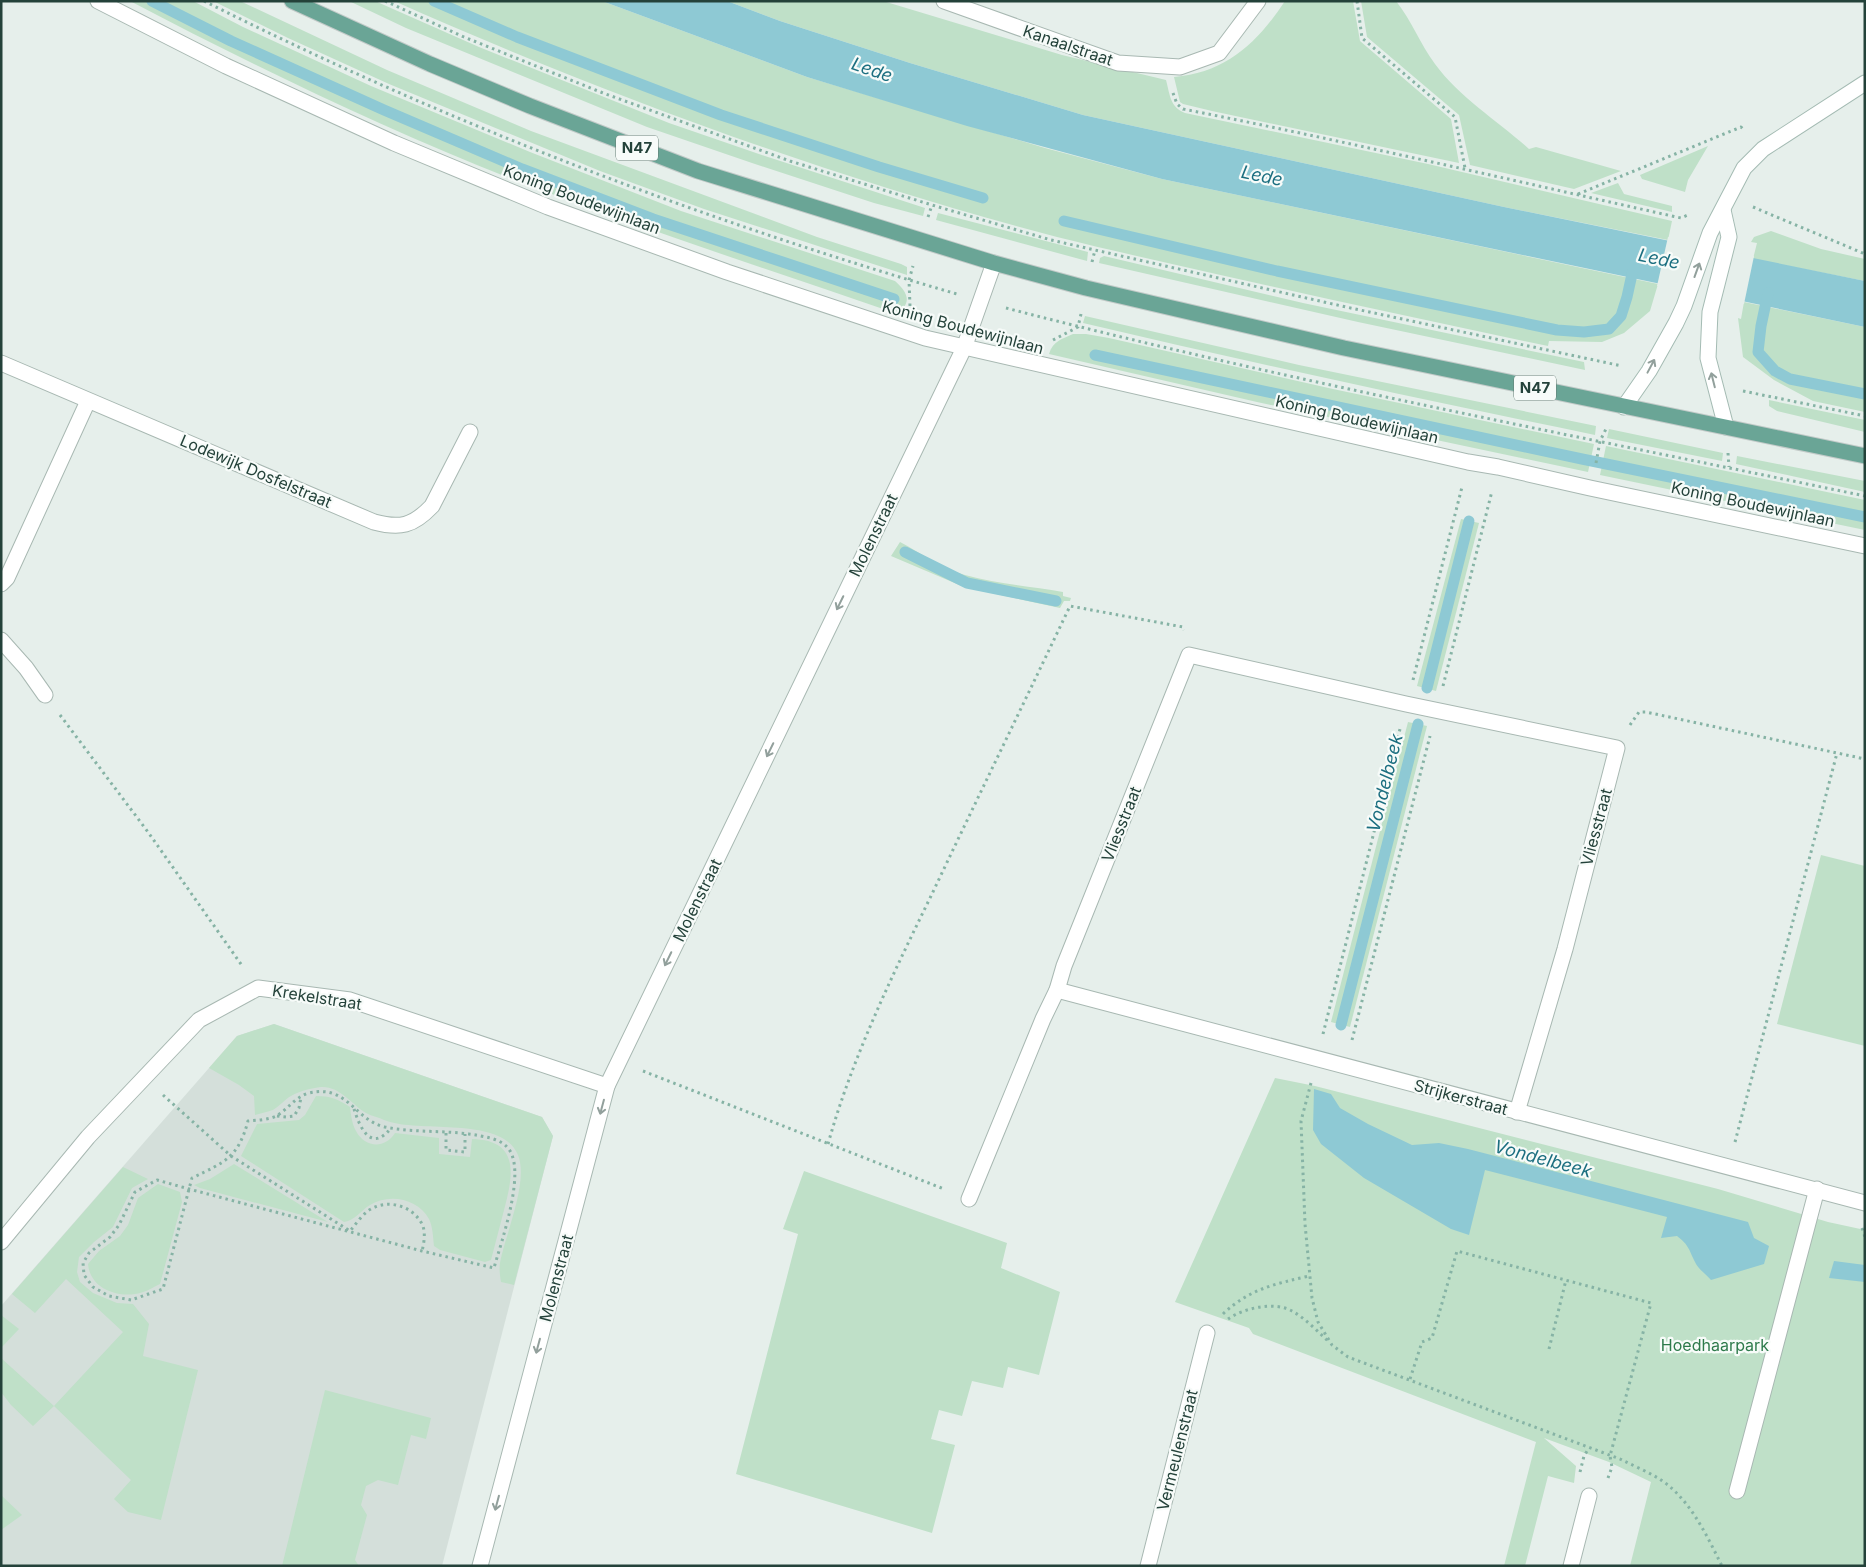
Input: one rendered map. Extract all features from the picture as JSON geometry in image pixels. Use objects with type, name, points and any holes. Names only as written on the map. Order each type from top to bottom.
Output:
[{"type":"main road","name":"N47","points":[[292,1],[439,68],[613,139],[698,171],[994,263],[1086,288],[1344,348],[1865,456]]},
{"type":"street","name":"Koning Boudewijnlaan","points":[[98,1],[226,66],[394,143],[548,207],[745,278],[901,331],[964,348],[1468,462],[1865,546]]},
{"type":"street","name":"Kanaalstraat","points":[[944,1],[1118,63],[1180,67],[1219,53],[1258,1]]},
{"type":"street","points":[[1624,407],[1649,371],[1684,306],[1710,233],[1744,168],[1763,149],[1865,83]]},
{"type":"street","points":[[1726,203],[1729,237],[1710,312],[1708,358],[1726,427]]},
{"type":"street","name":"Molenstraat","points":[[480,1566],[607,1086],[964,348],[994,263]]},
{"type":"street","name":"Lodewijk Dosfelstraat","points":[[1,363],[374,522],[388,526],[411,523],[423,516],[432,506],[470,432]]},
{"type":"street","points":[[1,584],[7,578],[88,401]]},
{"type":"street","points":[[1,640],[26,668],[45,695]]},
{"type":"street","points":[[1189,655],[1406,704],[1617,748]]},
{"type":"street","name":"Vliesstraat","points":[[969,1199],[1043,1019],[1057,990],[1064,966],[1189,655]]},
{"type":"street","name":"Vliesstraat","points":[[1517,1112],[1564,949],[1617,748]]},
{"type":"street","name":"Krekelstraat","points":[[1,1242],[88,1137],[199,1020],[258,988],[350,1000],[607,1086]]},
{"type":"street","name":"Strijkerstraat","points":[[1057,990],[1865,1203]]},
{"type":"street","points":[[1737,1491],[1817,1189]]},
{"type":"street","name":"Vermeulenstraat","points":[[1148,1566],[1207,1333]]},
{"type":"street","points":[[1570,1566],[1589,1496]]},
{"type":"path","points":[[385,1],[464,37],[603,93],[790,161],[932,205],[1052,240],[1356,309],[1649,371]]},
{"type":"path","points":[[1357,1],[1362,38],[1455,117],[1465,168]]},
{"type":"path","points":[[1168,66],[1174,99],[1183,109],[1465,168],[1681,218],[1726,203],[1865,254]]},
{"type":"path","points":[[1577,194],[1741,127],[1763,149]]},
{"type":"path","points":[[1714,385],[1865,416]]},
{"type":"path","points":[[1597,455],[1600,441]]},
{"type":"path","points":[[1332,1345],[1318,1322],[1312,1298],[1305,1224],[1301,1121],[1468,462]]},
{"type":"path","points":[[1344,1067],[1498,467]]},
{"type":"path","points":[[828,1144],[848,1082],[885,995],[1070,606],[1183,627],[1189,655]]},
{"type":"path","points":[[45,695],[148,832],[258,988]]},
{"type":"path","points":[[1617,748],[1634,716],[1639,712],[1865,759]]},
{"type":"path","points":[[1728,1166],[1837,753]]},
{"type":"path","points":[[619,1062],[969,1199]]},
{"type":"path","points":[[144,1078],[231,1156],[350,1232]]},
{"type":"path","points":[[277,1116],[293,1101],[302,1096],[309,1093],[330,1092],[342,1097],[364,1115],[383,1126],[465,1134],[497,1140],[508,1148],[513,1157],[516,1173],[514,1191],[494,1268],[422,1251],[189,1189],[157,1180],[135,1192],[119,1225],[110,1237],[89,1253],[83,1263],[84,1275],[93,1287],[108,1296],[132,1300],[163,1289],[189,1189],[192,1178],[231,1156],[244,1138],[248,1121],[277,1116],[286,1118],[294,1116],[299,1108],[302,1096]]},
{"type":"path","points":[[354,1107],[363,1132],[371,1137],[377,1139],[384,1137],[391,1128]]},
{"type":"path","points":[[446,1132],[446,1150],[465,1152],[465,1134]]},
{"type":"path","points":[[350,1232],[364,1214],[374,1207],[385,1204],[400,1205],[414,1214],[422,1225],[424,1238],[422,1251]]},
{"type":"path","points":[[1862,1230],[1865,1237]]},
{"type":"path","points":[[1410,1379],[1422,1342],[1432,1338],[1456,1252],[1651,1303],[1610,1456]]},
{"type":"path","points":[[1207,1333],[1218,1318],[1236,1302],[1249,1294],[1270,1285],[1309,1276]]},
{"type":"path","points":[[1549,1350],[1566,1280]]},
{"type":"path","points":[[1207,1333],[1234,1315],[1252,1309],[1274,1306],[1291,1310],[1348,1357],[1620,1459],[1659,1478],[1676,1492],[1690,1509],[1722,1566]]},
{"type":"shaded area","points":[[274,1024],[542,1117],[553,1136],[442,1566],[1,1566],[1,1306],[237,1036]]},
{"type":"green space","points":[[130,1],[193,1],[243,27],[371,86],[530,152],[681,211],[895,281],[905,292],[906,304],[899,312],[886,310],[660,233],[525,184],[374,121],[227,51]]},
{"type":"green space","points":[[213,1],[240,1],[387,70],[531,131],[817,237],[901,264],[907,267],[907,275],[704,209],[600,171],[389,84]]},
{"type":"green space","points":[[349,1],[375,1],[479,47],[669,123],[925,208],[923,216],[874,203],[647,127],[406,28]]},
{"type":"green space","points":[[394,1],[602,1],[807,77],[1045,148],[1162,179],[1658,284],[1650,311],[1624,333],[1602,342],[1549,341],[1548,346],[1136,256],[972,214],[804,161],[638,102],[556,70]]},
{"type":"green space","points":[[727,1],[883,1],[1062,55],[1166,80],[1173,104],[1185,113],[1428,164],[1672,221],[1668,240],[1504,207],[1083,115],[910,63],[780,21]]},
{"type":"green space","points":[[1285,1],[1353,1],[1360,41],[1451,119],[1459,163],[1212,111],[1180,102],[1174,77],[1209,69],[1239,53],[1264,30]]},
{"type":"green space","points":[[1361,1],[1396,1],[1435,64],[1445,76],[1456,88],[1529,149],[1536,147],[1621,171],[1574,189],[1470,165],[1459,115],[1367,37]]},
{"type":"green space","points":[[1708,146],[1688,180],[1685,192],[1642,179],[1640,175]]},
{"type":"green space","points":[[1618,183],[1624,194],[1672,206],[1672,212],[1591,193]]},
{"type":"green space","points":[[938,213],[1088,252],[1087,261],[936,220]]},
{"type":"green space","points":[[1771,231],[1821,249],[1865,259],[1865,281],[1753,259],[1757,243],[1751,242],[1754,237]]},
{"type":"green space","points":[[1104,256],[1303,303],[1584,362],[1585,370],[1358,322],[1099,263],[1100,258]]},
{"type":"green space","points":[[1744,302],[1865,327],[1865,412],[1813,401],[1774,380],[1743,357],[1738,318],[1741,319]]},
{"type":"green space","points":[[1085,316],[1299,365],[1596,426],[1595,435],[1339,381],[1083,323]]},
{"type":"green space","points":[[1073,334],[1109,338],[1333,389],[1594,444],[1588,472],[1257,402],[1049,354],[1055,343]]},
{"type":"green space","points":[[1769,400],[1865,420],[1865,432],[1777,411],[1769,406]]},
{"type":"green space","points":[[1609,429],[1723,453],[1722,461],[1607,438]]},
{"type":"green space","points":[[1606,446],[1865,500],[1865,530],[1600,475]]},
{"type":"green space","points":[[1737,456],[1865,481],[1865,492],[1736,464]]},
{"type":"green space","points":[[1461,519],[1479,523],[1436,691],[1417,686]]},
{"type":"green space","points":[[900,542],[956,572],[989,581],[1063,592],[1063,596],[1071,598],[1070,601],[1064,601],[1060,608],[964,587],[891,556]]},
{"type":"green space","points":[[1408,722],[1427,726],[1350,1027],[1331,1022]]},
{"type":"green space","points":[[1821,855],[1865,866],[1865,1046],[1777,1024]]},
{"type":"green space","points":[[274,1024],[542,1117],[553,1136],[514,1285],[501,1282],[500,1270],[500,1263],[521,1179],[521,1166],[518,1155],[509,1143],[495,1135],[478,1130],[417,1126],[384,1120],[366,1113],[340,1092],[328,1087],[314,1088],[298,1093],[289,1097],[273,1110],[255,1115],[254,1096],[209,1068],[237,1036]]},
{"type":"green space","name":"Hoedhaarpark","points":[[1275,1078],[1315,1086],[1718,1189],[1828,1222],[1865,1230],[1865,1566],[1630,1566],[1651,1482],[1609,1462],[1544,1438],[1576,1466],[1574,1483],[1548,1476],[1525,1566],[1504,1566],[1536,1442],[1253,1334],[1249,1328],[1175,1302]]},
{"type":"green space","points":[[316,1096],[334,1098],[350,1107],[356,1131],[364,1141],[370,1143],[381,1144],[386,1142],[395,1133],[439,1138],[439,1154],[470,1157],[472,1139],[488,1141],[500,1146],[507,1154],[511,1176],[491,1260],[485,1262],[440,1250],[434,1246],[429,1219],[424,1212],[411,1203],[395,1199],[378,1201],[352,1219],[344,1222],[241,1156],[257,1124],[299,1120],[305,1115]]},
{"type":"green space","points":[[234,1164],[328,1222],[194,1185],[210,1179]]},
{"type":"green space","points":[[123,1167],[148,1179],[132,1188],[113,1227],[79,1257],[77,1272],[80,1282],[93,1293],[117,1303],[133,1304],[149,1324],[143,1356],[198,1370],[161,1520],[128,1512],[114,1499],[131,1480],[54,1406],[123,1332],[66,1279],[35,1313],[12,1294]]},
{"type":"green space","points":[[804,1171],[1007,1243],[1001,1268],[1060,1292],[1039,1375],[1008,1367],[1003,1388],[972,1381],[962,1416],[939,1410],[931,1439],[955,1445],[932,1533],[736,1474],[798,1234],[783,1229]]},
{"type":"green space","points":[[158,1184],[180,1192],[182,1202],[160,1284],[145,1291],[127,1295],[104,1289],[93,1279],[88,1264],[99,1251],[120,1236],[128,1225],[138,1198]]},
{"type":"green space","points":[[1,1315],[19,1329],[1,1348]]},
{"type":"green space","points":[[1,1358],[54,1406],[33,1426],[11,1405],[1,1392]]},
{"type":"green space","points":[[325,1390],[431,1418],[426,1439],[411,1435],[398,1485],[378,1480],[366,1486],[361,1505],[367,1515],[355,1560],[359,1566],[282,1566]]},
{"type":"green space","points":[[1,1495],[22,1515],[1,1530]]},
{"type":"water","name":"Lede","points":[[602,1],[727,1],[780,21],[910,63],[1083,115],[1504,207],[1865,281],[1865,327],[1162,179],[967,126],[807,77]]},
{"type":"water","points":[[1314,1089],[1331,1094],[1340,1108],[1412,1145],[1439,1143],[1468,1149],[1748,1222],[1754,1238],[1769,1246],[1764,1264],[1711,1280],[1698,1267],[1681,1239],[1677,1236],[1661,1238],[1667,1217],[1485,1170],[1469,1235],[1451,1229],[1364,1178],[1321,1144],[1313,1130]]},
{"type":"water","points":[[1834,1261],[1865,1265],[1865,1282],[1829,1278]]},
{"type":"pier","points":[[1668,237],[1754,256],[1744,304],[1657,286]]},
{"type":"waterway","points":[[152,1],[231,41],[384,110],[522,169],[653,219],[894,299]]},
{"type":"waterway","points":[[434,1],[517,37],[721,115],[879,167],[983,198]]},
{"type":"waterway","name":"Lede","points":[[1064,221],[1277,271],[1557,330],[1584,332],[1609,329],[1621,316],[1634,265]]},
{"type":"waterway","points":[[1768,293],[1758,352],[1775,371],[1790,379],[1865,394]]},
{"type":"waterway","points":[[1095,355],[1582,459],[1865,517]]},
{"type":"waterway","name":"Vondelbeek","points":[[1427,688],[1469,521]]},
{"type":"waterway","points":[[905,552],[967,583],[1056,601]]},
{"type":"waterway","name":"Vondelbeek","points":[[1341,1025],[1418,724]]}]
